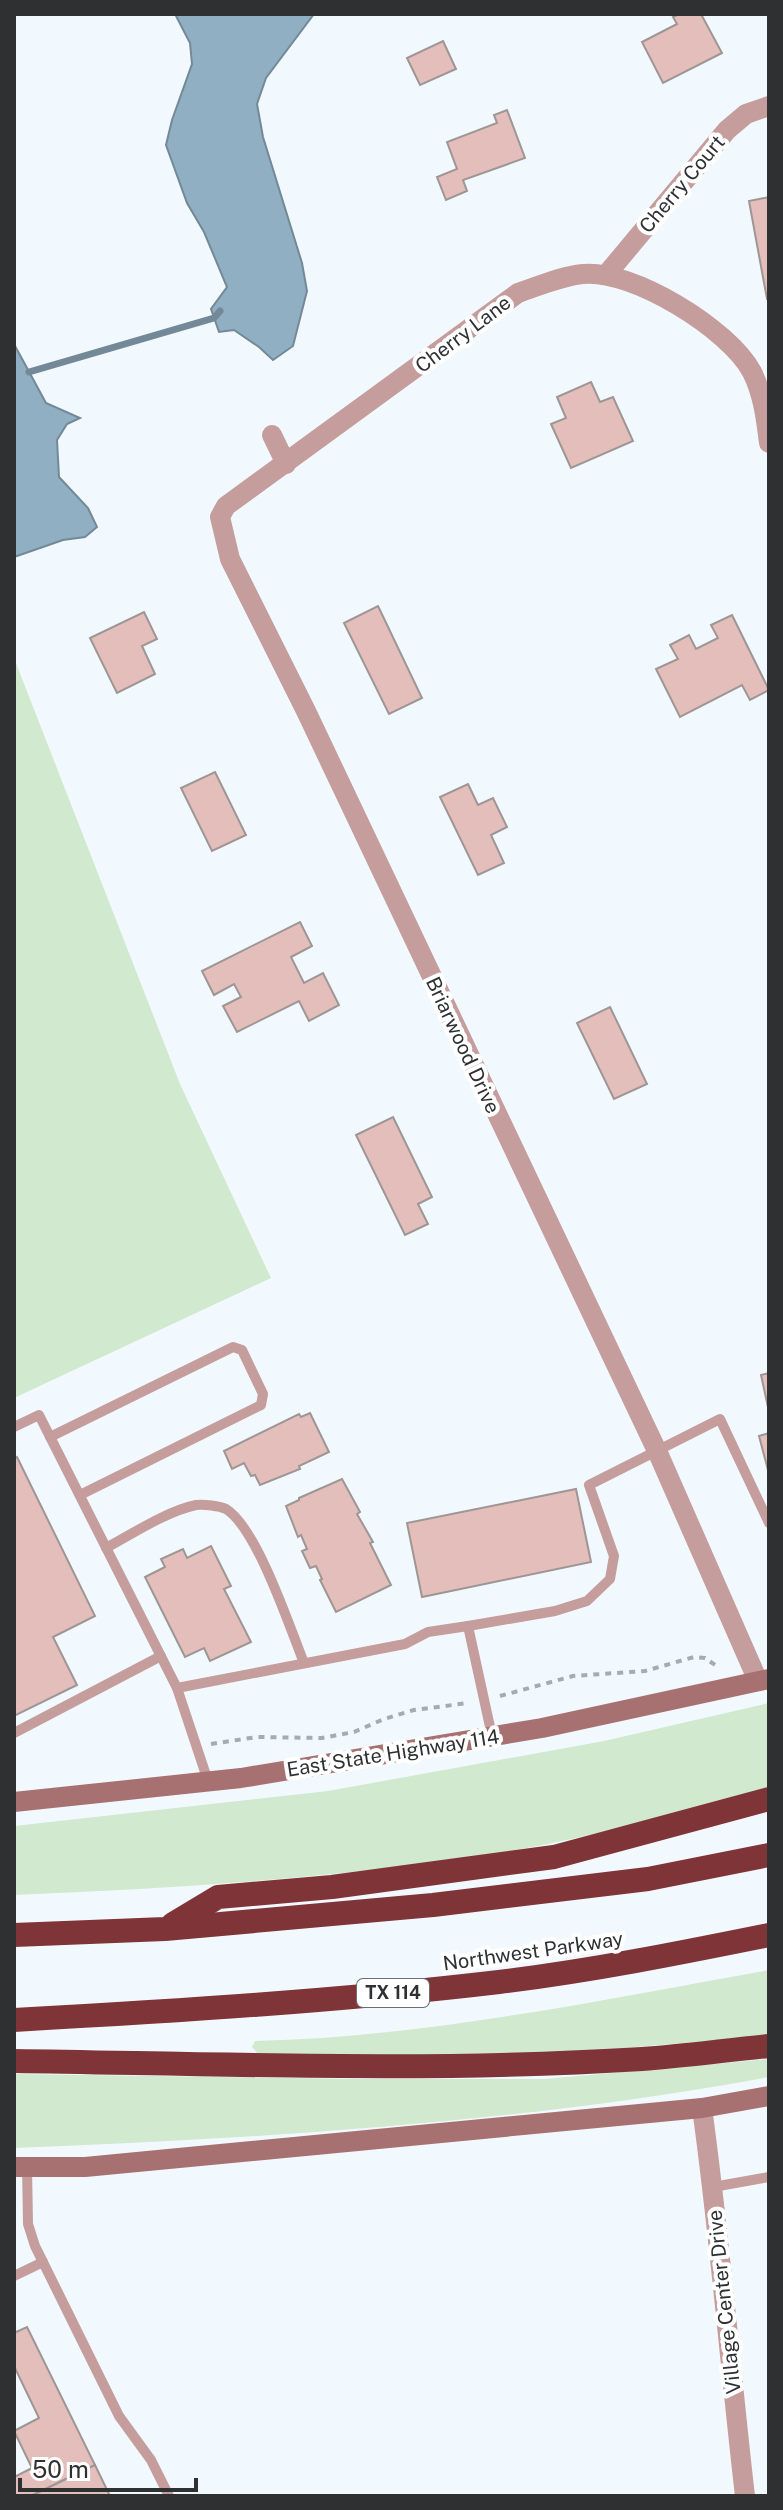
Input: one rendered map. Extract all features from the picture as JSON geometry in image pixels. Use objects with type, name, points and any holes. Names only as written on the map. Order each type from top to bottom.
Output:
[{"type":"highway","points":[[165,1929],[218,1897],[332,1887],[554,1857],[769,1799]]},
{"type":"highway","points":[[14,1935],[165,1929],[448,1903],[648,1879],[769,1855]]},
{"type":"highway","name":"Northwest Parkway","points":[[14,2020],[289,2004],[500,1982],[640,1961],[769,1935]]},
{"type":"highway","points":[[14,2061],[303,2067],[469,2065],[643,2059],[769,2046]]},
{"type":"main road","name":"East State Highway 114","points":[[14,1802],[208,1781],[542,1728],[764,1680]]},
{"type":"main road","points":[[20,2167],[85,2167],[702,2108],[769,2096]]},
{"type":"street","name":"Cherry Court","points":[[606,275],[727,130],[746,114],[769,106]]},
{"type":"street","name":"Cherry Lane","points":[[286,464],[518,293],[547,282],[583,274],[606,275],[638,284],[702,321],[733,346],[751,371],[763,402],[769,443]]},
{"type":"street","points":[[272,435],[286,464]]},
{"type":"street","name":"Briarwood Drive","points":[[286,464],[226,506],[220,524],[230,559],[306,711],[764,1680]]},
{"type":"street","name":"Village Center Drive","points":[[702,2108],[745,2496]]},
{"type":"lane","points":[[50,1437],[233,1347],[242,1350],[263,1394],[261,1405],[80,1495]]},
{"type":"lane","points":[[14,1427],[39,1415],[177,1688],[208,1781]]},
{"type":"lane","points":[[177,1688],[405,1644],[428,1632],[555,1611],[587,1601],[610,1579],[614,1556],[589,1485],[658,1453],[720,1419],[769,1523]]},
{"type":"lane","points":[[106,1548],[197,1505],[225,1509],[246,1531],[259,1556],[304,1663]]},
{"type":"lane","points":[[468,1626],[492,1736]]},
{"type":"lane","points":[[14,1733],[161,1656]]},
{"type":"lane","points":[[20,2167],[28,2224],[43,2262],[119,2416],[151,2460],[169,2496]]},
{"type":"lane","points":[[713,2187],[769,2177]]},
{"type":"lane","points":[[14,2276],[43,2262]]},
{"type":"green space","points":[[14,658],[180,1084],[271,1278],[14,1398]]},
{"type":"green space","points":[[769,1703],[769,1787],[637,1823],[538,1846],[382,1869],[198,1885],[14,1895],[14,1826],[328,1791],[604,1741]]},
{"type":"green space","points":[[769,1970],[769,2036],[562,2053],[425,2058],[259,2055],[252,2047],[255,2041],[449,2025]]},
{"type":"green space","points":[[769,2059],[769,2077],[581,2106],[393,2126],[14,2148],[14,2074],[544,2079]]},
{"type":"water","points":[[175,14],[314,14],[266,78],[257,104],[263,137],[302,263],[307,291],[293,346],[273,360],[234,330],[219,332],[211,309],[227,287],[204,232],[187,203],[166,145],[192,64],[190,43]]},
{"type":"water","points":[[14,344],[46,403],[80,418],[67,424],[57,440],[59,477],[88,508],[97,527],[85,537],[63,540],[14,557]]},
{"type":"building","points":[[701,14],[722,53],[663,83],[642,42],[677,24],[673,17]]},
{"type":"building","points":[[443,41],[456,69],[420,85],[407,58]]},
{"type":"building","points":[[507,110],[525,158],[463,180],[467,191],[446,200],[437,177],[457,169],[447,142],[497,123],[494,115]]},
{"type":"building","points":[[769,197],[769,299],[767,299],[749,201]]},
{"type":"building","points":[[591,382],[600,402],[613,397],[633,441],[571,468],[551,424],[566,418],[557,397]]},
{"type":"building","points":[[378,606],[422,698],[389,714],[344,623]]},
{"type":"building","points":[[144,612],[157,639],[142,646],[155,674],[117,693],[90,638]]},
{"type":"building","points":[[732,615],[769,690],[750,700],[742,685],[680,717],[656,669],[678,659],[670,645],[689,635],[696,649],[718,638],[711,625]]},
{"type":"building","points":[[215,772],[246,835],[212,851],[181,788]]},
{"type":"building","points":[[468,784],[478,805],[493,798],[507,827],[491,835],[504,863],[478,875],[440,797]]},
{"type":"building","points":[[300,922],[312,946],[291,957],[304,983],[323,973],[339,1005],[309,1021],[299,1001],[237,1032],[223,1006],[241,997],[234,984],[214,995],[202,971]]},
{"type":"building","points":[[610,1007],[647,1084],[614,1099],[577,1023]]},
{"type":"building","points":[[393,1117],[432,1197],[418,1204],[428,1224],[405,1235],[356,1135]]},
{"type":"building","points":[[769,1373],[769,1412],[761,1375]]},
{"type":"building","points":[[310,1413],[329,1452],[299,1466],[300,1469],[260,1485],[244,1463],[232,1469],[224,1451],[299,1414],[301,1417]]},
{"type":"building","points":[[769,1433],[769,1474],[759,1436]]},
{"type":"building","points":[[17,1457],[95,1616],[53,1637],[77,1685],[14,1716],[14,1459]]},
{"type":"building","points":[[342,1479],[360,1512],[357,1514],[391,1585],[336,1612],[316,1566],[310,1568],[302,1551],[307,1549],[301,1535],[298,1537],[286,1506]]},
{"type":"building","points":[[576,1489],[591,1562],[422,1597],[407,1523]]},
{"type":"building","points":[[211,1546],[231,1586],[224,1589],[251,1642],[210,1661],[204,1648],[185,1657],[145,1577],[165,1567],[161,1559],[183,1549],[187,1558]]},
{"type":"building","points":[[27,2327],[95,2465],[31,2496],[14,2496],[14,2477],[32,2468],[14,2431],[39,2418],[14,2366],[14,2333]]},
{"type":"building","points":[[95,2465],[110,2496],[31,2496]]},
{"type":"waterway","points":[[29,372],[214,318],[220,311]]}]
